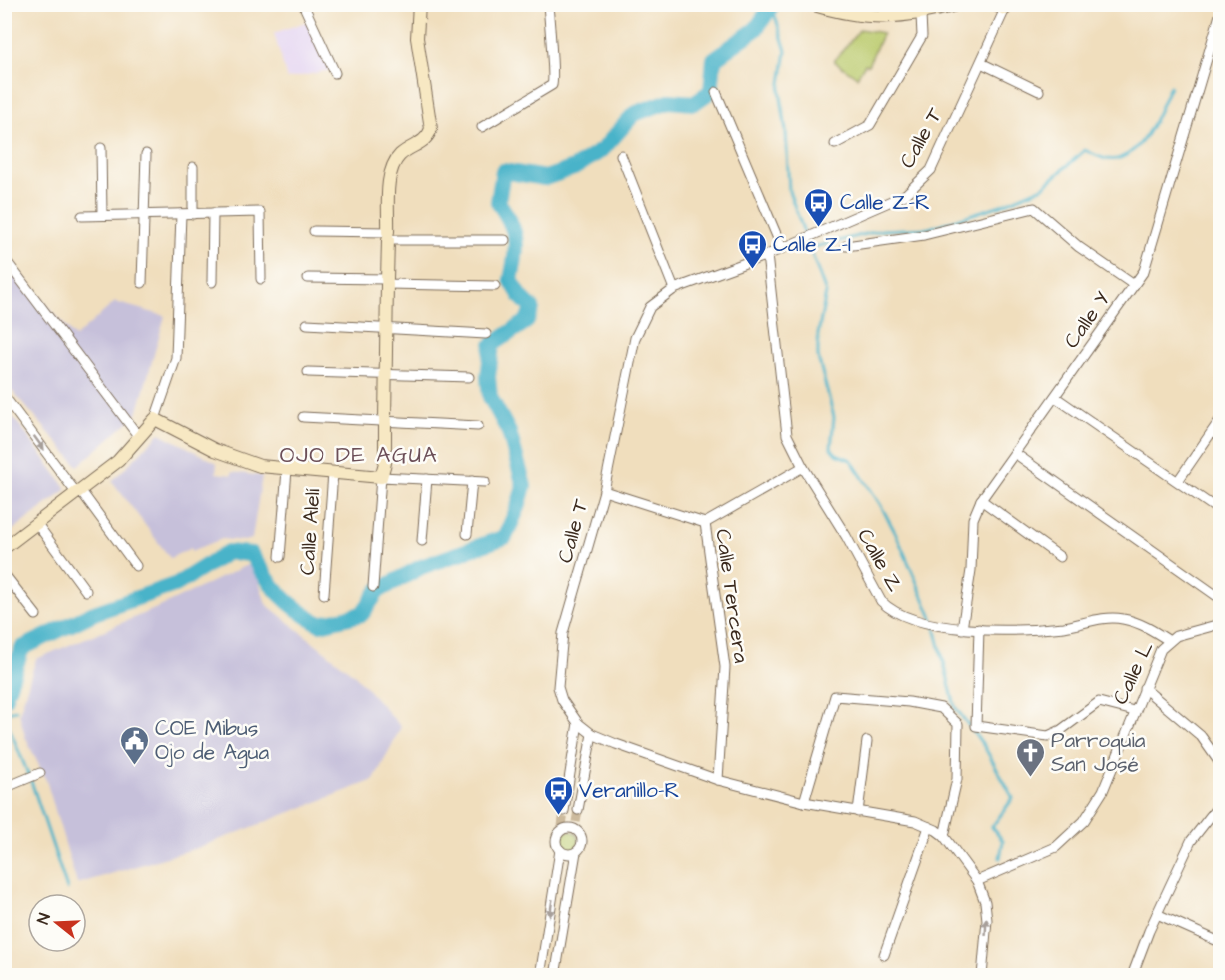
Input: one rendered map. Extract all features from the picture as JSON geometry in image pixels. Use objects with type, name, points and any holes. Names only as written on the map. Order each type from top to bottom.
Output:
[{"type":"street","points":[[303,4],[335,73]]},
{"type":"street","points":[[373,587],[381,477],[385,463],[390,177],[400,155],[426,140],[431,129],[417,38],[419,4]]},
{"type":"street","points":[[482,126],[552,85],[555,78],[549,42],[548,4]]},
{"type":"street","points":[[812,4],[868,17],[921,15],[960,4]]},
{"type":"street","points":[[993,4],[1007,7]]},
{"type":"street","name":"Calle T","points":[[982,975],[987,920],[985,902],[977,881],[944,836],[915,821],[804,802],[718,780],[592,734],[578,723],[562,700],[558,687],[563,633],[604,491],[635,338],[650,308],[674,289],[813,236],[905,195],[922,181],[931,170],[1007,7]]},
{"type":"street","points":[[835,144],[870,125],[922,36],[921,15]]},
{"type":"street","name":"Calle Y","points":[[962,629],[971,570],[973,519],[981,500],[1016,454],[1144,271],[1221,15]]},
{"type":"street","points":[[981,63],[1039,91]]},
{"type":"street","points":[[716,92],[782,248]]},
{"type":"street","points":[[101,148],[102,215]]},
{"type":"street","points":[[142,283],[146,154]]},
{"type":"street","points":[[621,155],[674,289]]},
{"type":"street","points":[[193,167],[193,214]]},
{"type":"street","points":[[846,246],[924,235],[1034,208],[1079,247],[1134,285]]},
{"type":"street","points":[[82,216],[260,212],[261,279]]},
{"type":"street","points":[[212,282],[213,213]]},
{"type":"street","points":[[4,548],[118,461],[155,419],[176,358],[181,214]]},
{"type":"street","points":[[314,231],[505,240]]},
{"type":"street","name":"Calle Z","points":[[767,255],[787,435],[803,467],[846,536],[881,601],[888,608],[907,617],[962,629],[979,630],[1064,627],[1108,618],[1122,618],[1147,626],[1168,640]]},
{"type":"street","points":[[4,258],[140,437]]},
{"type":"street","points":[[308,278],[495,286]]},
{"type":"street","points":[[307,324],[486,334]]},
{"type":"street","points":[[308,372],[385,377],[469,377]]},
{"type":"street","points":[[4,396],[136,566]]},
{"type":"street","points":[[1055,397],[1221,511]]},
{"type":"street","points":[[303,417],[478,426]]},
{"type":"street","points":[[155,419],[229,456],[260,466],[381,477],[485,482]]},
{"type":"street","points":[[1178,481],[1221,420]]},
{"type":"street","points":[[1016,454],[1221,598]]},
{"type":"street","points":[[705,523],[803,467]]},
{"type":"street","points":[[280,556],[286,470]]},
{"type":"street","name":"Calle Alelí","points":[[324,594],[333,473]]},
{"type":"street","points":[[422,541],[427,479]]},
{"type":"street","points":[[467,534],[472,481]]},
{"type":"street","name":"Calle Tercera","points":[[604,491],[705,523],[725,667],[718,780]]},
{"type":"street","points":[[981,500],[1060,557]]},
{"type":"street","points":[[37,524],[86,591]]},
{"type":"street","points":[[4,574],[36,615]]},
{"type":"street","name":"Calle L","points":[[977,881],[1021,864],[1056,847],[1069,837],[1103,792],[1134,711],[1161,650],[1168,640],[1221,624]]},
{"type":"street","points":[[979,630],[976,726],[1048,736],[1061,730],[1100,702],[1134,711]]},
{"type":"street","points":[[1144,688],[1201,736],[1221,763]]},
{"type":"street","points":[[804,802],[835,696],[909,702],[941,708],[958,724],[957,779],[944,836]]},
{"type":"street","points":[[564,811],[578,723]]},
{"type":"street","points":[[578,810],[592,734]]},
{"type":"street","points":[[858,812],[867,741]]},
{"type":"street","points":[[570,765],[585,768]]},
{"type":"street","points":[[4,788],[39,774]]},
{"type":"street","points":[[1132,975],[1191,842],[1221,804]]},
{"type":"street","points":[[555,975],[576,852],[582,845],[576,822]]},
{"type":"street","points":[[884,955],[929,827]]},
{"type":"street","points":[[540,975],[560,850],[556,842],[562,828],[569,828],[580,833]]},
{"type":"street","points":[[560,850],[568,854],[576,852]]},
{"type":"street","points":[[1158,914],[1221,942]]},
{"type":"shaded area","points":[[309,21],[330,70],[287,79],[274,33]]},
{"type":"shaded area","points":[[11,264],[75,337],[115,302],[165,316],[137,414],[78,466],[5,383],[4,269]]},
{"type":"shaded area","points":[[5,406],[67,489],[5,536]]},
{"type":"shaded area","points":[[160,433],[217,463],[216,473],[232,475],[232,472],[262,476],[252,539],[244,541],[222,539],[191,551],[191,548],[170,558],[112,481]]},
{"type":"shaded area","points":[[253,562],[266,604],[356,676],[401,727],[374,780],[200,847],[77,884],[46,780],[25,737],[19,713],[36,659],[164,605]]},
{"type":"green space","points":[[860,29],[883,33],[868,65],[865,64],[857,77],[834,61]]},
{"type":"green space","points":[[569,831],[576,834],[579,841],[576,848],[569,851],[562,848],[559,841],[562,834]]},
{"type":"waterway","points":[[4,699],[22,648],[94,613],[177,584],[228,552],[251,554],[280,594],[320,624],[362,614],[378,591],[421,567],[505,537],[524,486],[509,432],[490,397],[488,377],[492,345],[527,321],[532,308],[521,297],[511,280],[516,248],[514,231],[498,202],[503,171],[545,178],[574,168],[602,150],[634,114],[669,101],[694,103],[711,91],[714,59],[756,29],[773,4]]},
{"type":"waterway","points":[[772,6],[786,51],[780,90],[786,131],[789,191],[826,293],[818,334],[818,357],[834,417],[831,448],[836,454],[851,460],[880,504],[896,534],[933,620]]},
{"type":"waterway","points":[[810,248],[882,230],[929,228],[1001,205],[1043,187],[1085,150],[1107,159],[1120,158],[1138,146],[1145,137],[1170,86]]},
{"type":"waterway","points":[[935,627],[955,707],[984,746],[1013,798],[992,827],[1003,841],[1000,858]]},
{"type":"waterway","points":[[16,710],[6,712],[8,725],[32,784],[67,889]]},
{"type":"tunnel","points":[[576,822],[578,810]]},
{"type":"tunnel","points":[[562,826],[564,811]]},
{"type":"place","name":"Calle Z-R","points":[[819,228]]},
{"type":"place","name":"Calle Z-I","points":[[752,270]]},
{"type":"place","name":"COE Mibus Ojo de Agua","points":[[134,766]]},
{"type":"place","name":"Parroquia San José","points":[[1030,778]]},
{"type":"place","name":"Veranillo-R","points":[[558,816]]},
{"type":"district","name":"OJO DE AGUA","points":[[359,455]]}]
